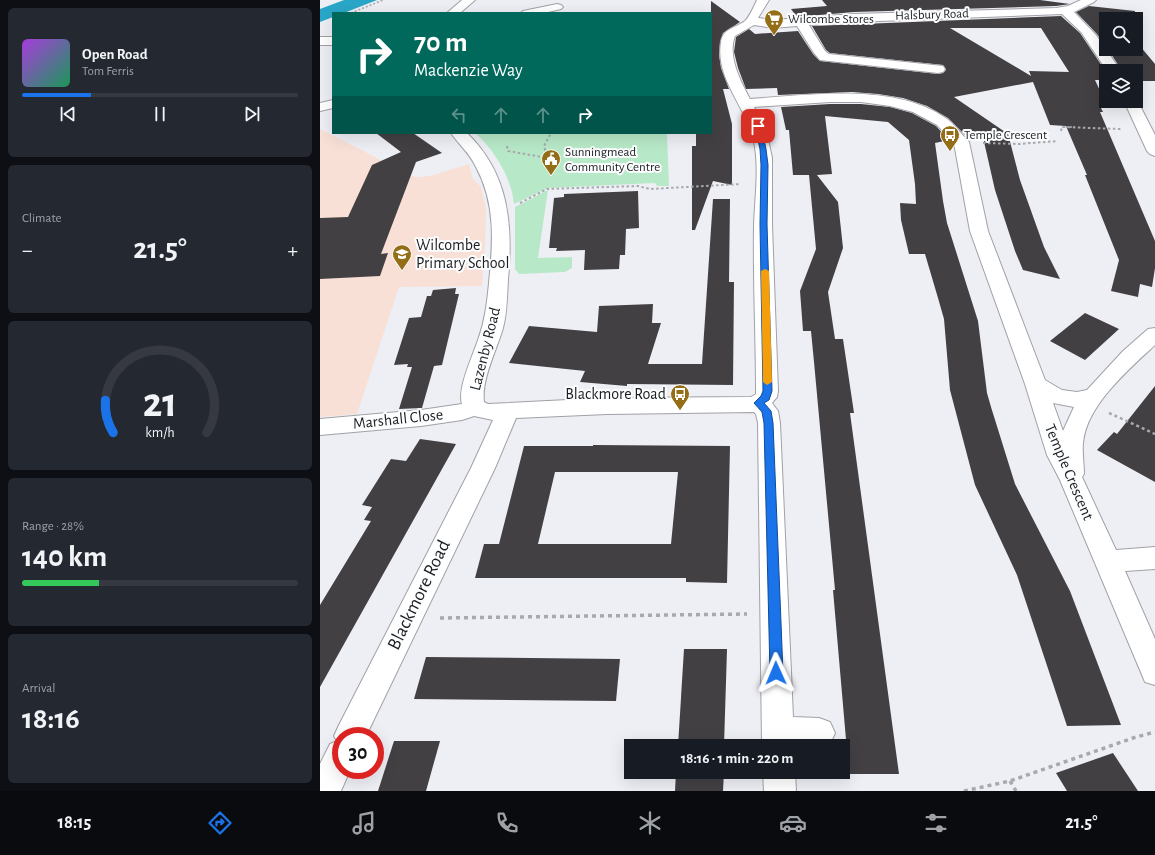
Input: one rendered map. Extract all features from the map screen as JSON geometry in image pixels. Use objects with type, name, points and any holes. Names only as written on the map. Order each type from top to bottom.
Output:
[{"type":"street","points":[[454,12],[469,0]]},
{"type":"street","points":[[476,408],[488,412],[607,406],[749,405],[758,403],[766,397],[763,149],[758,126],[744,104],[728,63],[728,39],[723,33],[751,21],[763,0]]},
{"type":"street","name":"Halsbury Road","points":[[751,21],[774,24],[854,18],[1064,10],[1090,0]]},
{"type":"street","points":[[983,1],[984,6],[990,13]]},
{"type":"street","points":[[532,12],[557,7]]},
{"type":"street","points":[[1064,10],[1076,19],[1110,64]]},
{"type":"street","points":[[801,22],[820,53],[825,57],[946,71]]},
{"type":"street","points":[[320,41],[332,41]]},
{"type":"street","name":"Temple Crescent","points":[[744,104],[837,98],[885,101],[919,110],[938,119],[953,130],[961,142],[978,231],[1036,384],[1059,455],[1072,480],[1155,672]]},
{"type":"street","points":[[320,107],[332,104]]},
{"type":"street","points":[[1135,108],[1155,151]]},
{"type":"street","name":"Lazenby Road","points":[[459,134],[468,141],[479,156],[487,173],[498,202],[502,240],[494,325],[473,389],[472,401],[476,408]]},
{"type":"street","points":[[1072,480],[1072,442],[1079,420],[1091,400],[1128,358],[1155,334]]},
{"type":"street","points":[[1036,384],[1056,396],[1077,400],[1091,400]]},
{"type":"street","points":[[758,403],[767,411],[769,423],[778,739],[819,733]]},
{"type":"street","name":"Marshall Close","points":[[320,427],[420,418],[462,412],[476,408]]},
{"type":"street","name":"Blackmore Road","points":[[354,727],[483,468],[508,410]]},
{"type":"street","points":[[1107,562],[1155,558]]},
{"type":"street","points":[[324,791],[332,774]]},
{"type":"street","points":[[779,779],[780,791]]},
{"type":"path","points":[[353,12],[382,0]]},
{"type":"path","points":[[1061,131],[1062,127],[1146,130]]},
{"type":"path","points":[[507,146],[508,151],[542,157],[548,161],[543,149],[544,143],[550,134]]},
{"type":"path","points":[[961,142],[1009,144],[1058,141]]},
{"type":"path","points":[[498,209],[512,207],[547,189],[638,186],[650,189],[764,183]]},
{"type":"path","points":[[1091,400],[1155,434]]},
{"type":"path","points":[[411,614],[452,618],[775,614]]},
{"type":"path","points":[[964,791],[1010,781],[1136,737],[1155,732]]},
{"type":"path","points":[[1010,781],[1016,791]]},
{"type":"shaded area","name":"Wilcombe Primary School","points":[[320,129],[375,157],[402,174],[417,177],[430,176],[469,164],[473,179],[481,187],[486,209],[482,286],[399,287],[357,414],[320,417]]},
{"type":"green space","points":[[476,134],[667,134],[669,186],[657,186],[655,183],[548,188],[514,204],[511,188],[503,169],[490,149]]},
{"type":"green space","points":[[548,190],[538,258],[572,257],[572,268],[565,272],[519,274],[515,269],[515,207]]},
{"type":"water","points":[[344,0],[377,0],[347,12],[332,12],[332,17],[320,22],[320,9]]},
{"type":"building","points":[[822,0],[1040,0],[1070,4],[1056,6],[854,12],[797,17],[791,9],[827,6]]},
{"type":"building","points":[[711,1],[740,22],[723,33],[720,42],[719,55],[721,68],[729,89],[723,89],[732,124],[732,185],[713,181],[695,230],[692,230],[692,146],[696,146],[696,134],[712,134]]},
{"type":"building","points":[[1089,6],[1135,11],[1099,12],[1099,37],[1076,12]]},
{"type":"building","points":[[1061,16],[1080,33],[1101,64],[1099,64],[1099,80],[1095,80],[1099,89],[1099,108],[1101,108],[1103,112],[1100,112],[1155,241],[1155,268],[1152,287],[1140,284],[1138,297],[1111,291],[1119,260],[1085,175],[1087,175],[1066,126],[1050,125],[1033,82],[954,97],[1008,134],[1020,180],[1044,247],[1060,279],[1023,270],[1015,251],[995,190],[982,133],[966,136],[948,118],[927,106],[903,98],[852,92],[778,95],[777,88],[746,89],[734,52],[736,37],[749,29],[755,34],[798,31],[813,54],[820,61],[938,74],[943,73],[946,70],[943,65],[830,53],[826,50],[812,26]],"holes":[[[950,28],[1041,28],[1069,72],[1029,71],[1031,76]]]},
{"type":"building","points":[[1143,50],[1155,64],[1155,81],[1143,81],[1143,64],[1118,64],[1112,56],[1143,56]]},
{"type":"building","points":[[861,104],[890,107],[912,113],[936,126],[949,140],[935,143],[943,201],[947,223],[978,321],[987,393],[991,407],[1015,484],[1070,591],[1121,725],[1067,726],[1017,575],[975,485],[950,390],[944,319],[925,254],[909,254],[901,220],[900,203],[916,204],[909,140],[888,122],[825,116],[832,174],[817,175],[838,202],[843,248],[828,292],[835,339],[843,339],[854,413],[850,413],[899,774],[850,774],[850,739],[846,739],[833,590],[835,590],[811,331],[803,331],[800,291],[816,249],[809,175],[793,175],[789,130],[786,130],[781,107]]},
{"type":"building","points":[[377,134],[414,134],[442,153],[416,162],[381,254],[388,253],[380,276],[320,279],[320,218],[348,217],[372,165],[401,152]]},
{"type":"building","points":[[638,191],[639,228],[626,229],[625,255],[620,255],[619,269],[584,270],[585,250],[556,251],[557,248],[549,248],[554,198],[564,197],[564,194]]},
{"type":"building","points":[[713,199],[730,199],[729,282],[734,282],[733,385],[627,384],[627,386],[580,382],[585,371],[509,363],[529,326],[597,332],[599,306],[653,304],[652,323],[661,323],[648,364],[702,364]]},
{"type":"building","points":[[456,288],[455,294],[459,294],[442,365],[434,366],[422,408],[399,409],[412,367],[407,367],[408,364],[394,365],[409,318],[421,317],[427,296],[431,296],[433,290]]},
{"type":"building","points":[[1085,313],[1119,329],[1085,360],[1050,341]]},
{"type":"building","points":[[1155,386],[1155,482],[1097,450],[1114,432],[1117,434]]},
{"type":"building","points":[[420,439],[456,444],[320,687],[320,605],[371,521],[364,520],[372,507],[362,505],[391,459],[406,461]]},
{"type":"building","points":[[524,446],[730,446],[727,583],[686,582],[686,578],[475,578],[484,544],[499,544]],"holes":[[[555,472],[678,472],[671,544],[538,544]]]},
{"type":"building","points":[[684,649],[727,649],[724,739],[678,739]]},
{"type":"building","points":[[426,657],[620,659],[616,701],[414,699]]},
{"type":"building","points":[[394,741],[440,741],[426,791],[378,791],[382,779],[384,779],[384,772]]},
{"type":"building","points":[[1113,753],[1138,791],[1067,791],[1056,773]]},
{"type":"building","points":[[676,779],[724,779],[723,791],[675,791]]},
{"type":"slow traffic","points":[[765,271],[767,382]]},
{"type":"place","name":"Wilcombe Stores","points":[[774,36]]},
{"type":"place","name":"Temple Crescent","points":[[950,152]]},
{"type":"place","name":"Sunningmead Community Centre","points":[[551,176]]},
{"type":"place","name":"Wilcombe Primary School","points":[[402,271]]},
{"type":"place","name":"Blackmore Road","points":[[680,411]]},
{"type":"route","points":[[758,126],[763,149],[764,165],[763,224],[767,391],[766,397],[758,403],[767,411],[769,423],[776,673]]}]
